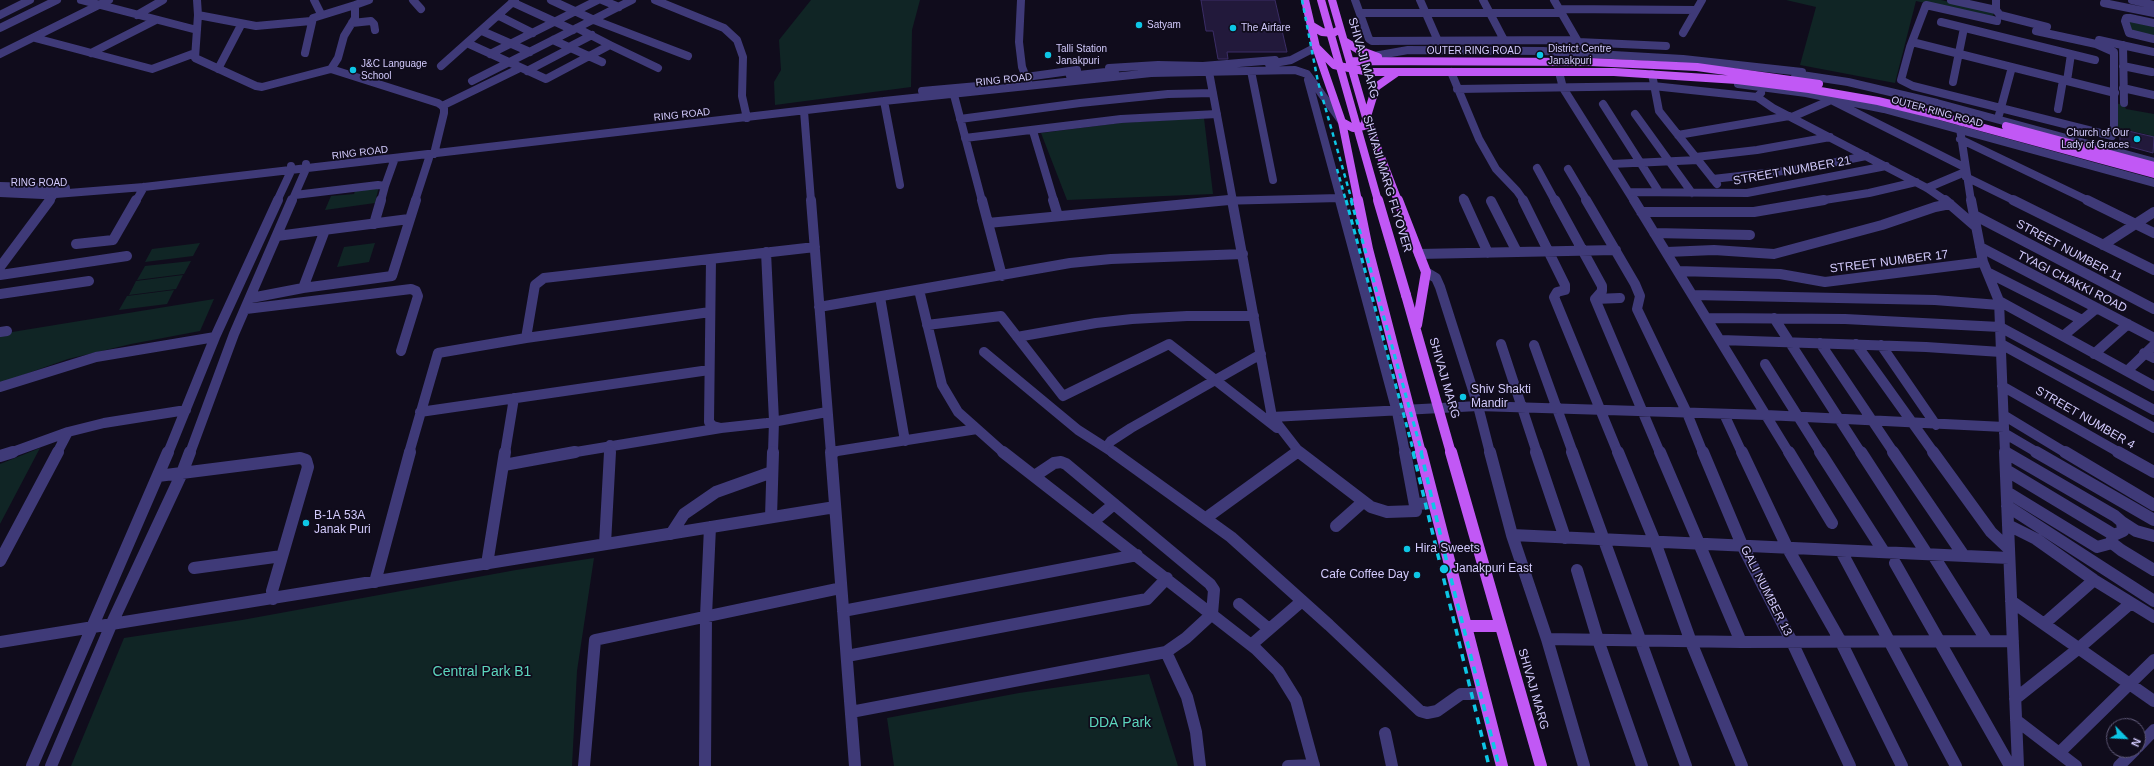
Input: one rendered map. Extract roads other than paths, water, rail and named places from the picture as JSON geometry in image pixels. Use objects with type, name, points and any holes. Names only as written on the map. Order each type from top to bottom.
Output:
[{"type":"main road","points":[[1305,0],[1316,47],[1342,122],[1368,249],[1467,626],[1502,766]]},
{"type":"main road","name":"SHIVAJI MARG FLYOVER","points":[[1321,0],[1416,329]]},
{"type":"main road","name":"SHIVAJI MARG","points":[[1332,0],[1367,121],[1426,272],[1416,329],[1541,766]]},
{"type":"main road","points":[[1312,26],[1318,31],[1330,33],[1339,30],[1340,26]]},
{"type":"main road","points":[[1344,41],[1358,50],[1374,56],[1400,60]]},
{"type":"main road","name":"OUTER RING ROAD","points":[[1316,47],[1325,58],[1334,65],[1353,70],[1397,73],[1559,72],[1652,74],[1711,80],[1737,80],[1809,89],[1878,101],[2088,155],[2154,174]]},
{"type":"main road","points":[[1350,61],[1400,60]]},
{"type":"main road","name":"OUTER RING ROAD","points":[[1400,60],[1590,62],[1739,71],[1880,95],[2082,146],[2154,166]]},
{"type":"main road","points":[[1342,122],[1349,127],[1357,128],[1364,126],[1367,121],[1376,87],[1397,73]]},
{"type":"main road","points":[[1467,626],[1501,626]]},
{"type":"street","points":[[0,15],[30,0]]},
{"type":"street","points":[[0,28],[57,0]]},
{"type":"street","points":[[81,0],[197,30]]},
{"type":"street","points":[[0,49],[47,28],[96,3],[109,0]]},
{"type":"street","points":[[137,15],[164,0]]},
{"type":"street","points":[[197,0],[198,15],[195,53],[196,58],[203,63],[256,86],[262,87],[331,69],[413,94],[444,107],[444,113],[432,154],[392,276],[303,288],[251,298]]},
{"type":"street","points":[[314,0],[320,14]]},
{"type":"street","points":[[305,53],[312,18],[320,14],[369,0]]},
{"type":"street","points":[[414,0],[421,9]]},
{"type":"street","points":[[551,0],[594,20],[688,56]]},
{"type":"street","points":[[490,54],[598,0]]},
{"type":"street","points":[[602,0],[619,7]]},
{"type":"street","points":[[472,81],[632,0]]},
{"type":"street","points":[[655,0],[724,28],[737,40],[743,57],[742,96],[746,116]]},
{"type":"street","points":[[1021,0],[1019,42],[1027,79],[1052,72],[1158,65],[1203,66],[1288,61]]},
{"type":"street","points":[[1355,0],[1369,40],[1372,41],[1578,41],[1666,46]]},
{"type":"street","points":[[1420,0],[1438,41]]},
{"type":"street","points":[[1483,0],[1504,40]]},
{"type":"street","points":[[1554,0],[1590,62]]},
{"type":"street","points":[[1589,0],[1595,9]]},
{"type":"street","points":[[1651,0],[1658,9]]},
{"type":"street","points":[[1683,33],[1702,0]]},
{"type":"street","points":[[1951,0],[1996,10]]},
{"type":"street","points":[[1996,0],[1996,10],[2000,15],[2005,17],[2154,52]]},
{"type":"street","points":[[2132,0],[2154,5]]},
{"type":"street","points":[[441,66],[499,16],[514,1],[555,21],[592,35],[658,68]]},
{"type":"street","points":[[0,54],[35,38],[96,3]]},
{"type":"street","points":[[2104,3],[2154,13]]},
{"type":"street","points":[[0,5],[13,8]]},
{"type":"street","points":[[331,69],[338,58],[344,36],[355,18],[355,5]]},
{"type":"street","points":[[1996,21],[1926,5],[1912,42],[1901,78],[1903,82],[2000,109],[2112,136],[2114,134],[2115,93],[2115,56],[2112,50],[2036,31]]},
{"type":"street","points":[[1360,13],[1560,11],[1595,9],[1696,10]]},
{"type":"street","points":[[198,15],[242,25],[277,26],[311,21]]},
{"type":"street","points":[[499,16],[533,33]]},
{"type":"street","points":[[2154,23],[2130,18],[2126,18],[2125,20],[2129,33],[2154,39]]},
{"type":"street","points":[[91,53],[156,20]]},
{"type":"street","points":[[352,23],[371,22],[374,24],[375,30]]},
{"type":"street","points":[[1941,22],[2095,60]]},
{"type":"street","points":[[218,69],[242,25]]},
{"type":"street","points":[[1952,82],[1964,28]]},
{"type":"street","points":[[482,30],[530,52]]},
{"type":"street","points":[[2100,30],[2100,40]]},
{"type":"street","points":[[442,106],[570,48],[592,35]]},
{"type":"street","points":[[35,38],[152,69],[164,66],[195,53]]},
{"type":"street","points":[[553,40],[602,62]]},
{"type":"street","points":[[1912,42],[2115,93]]},
{"type":"street","points":[[467,43],[523,70],[544,78],[548,78],[610,45]]},
{"type":"street","points":[[2123,45],[2124,103]]},
{"type":"street","name":"RING ROAD","points":[[746,116],[1151,73],[1252,71],[1275,66],[1316,47]]},
{"type":"street","points":[[1374,56],[1408,50],[1543,51],[1682,59],[1802,72]]},
{"type":"street","points":[[2058,109],[2071,54]]},
{"type":"street","name":"RING ROAD","points":[[0,186],[57,191],[395,158],[746,116],[946,88],[1150,68],[1275,66],[1307,74]]},
{"type":"street","points":[[2123,66],[2152,72]]},
{"type":"street","points":[[1998,119],[2012,67]]},
{"type":"street","points":[[1252,71],[1273,180]]},
{"type":"street","name":"OUTER RING ROAD","points":[[1739,71],[1802,75],[1848,82],[1998,119],[2154,162]]},
{"type":"street","points":[[1210,72],[1272,417],[1298,451],[1363,502],[1371,507],[1387,512],[1416,511],[1397,412],[1307,74]]},
{"type":"street","points":[[1451,72],[1457,89],[1490,159],[1517,191],[1566,288],[1554,294],[1554,297],[1655,542],[1691,642],[1742,766]]},
{"type":"street","points":[[1559,72],[1564,88],[1721,340],[1832,523]]},
{"type":"street","points":[[1307,74],[1342,122]]},
{"type":"street","points":[[1652,74],[1659,112],[1724,193]]},
{"type":"street","name":"OUTER RING ROAD","points":[[1711,80],[1823,96],[1884,108],[2154,183]]},
{"type":"street","points":[[1457,89],[1654,86],[1757,97],[1791,117],[1927,188],[1950,204],[1976,226]]},
{"type":"street","points":[[1757,97],[1769,88]]},
{"type":"street","points":[[2123,88],[2154,95]]},
{"type":"street","points":[[960,119],[1080,103],[1168,94],[1213,93]]},
{"type":"street","points":[[954,95],[1002,276]]},
{"type":"street","points":[[1823,96],[2103,245],[2154,270]]},
{"type":"street","points":[[1678,134],[1791,117],[1831,100]]},
{"type":"street","points":[[884,101],[900,185]]},
{"type":"street","points":[[1603,104],[1659,192]]},
{"type":"street","points":[[804,111],[855,766]]},
{"type":"street","points":[[965,138],[1033,131],[1121,119],[1217,114]]},
{"type":"street","points":[[1635,114],[1692,193]]},
{"type":"street","points":[[1960,129],[1965,172],[1983,262],[1999,303],[2018,766]]},
{"type":"street","points":[[1033,131],[1058,216]]},
{"type":"street","points":[[1611,164],[1697,159],[1830,137]]},
{"type":"street","points":[[1960,139],[2154,233]]},
{"type":"street","name":"RING ROAD","points":[[306,167],[432,154]]},
{"type":"street","points":[[1713,179],[1801,168],[1866,156]]},
{"type":"street","points":[[374,224],[395,158]]},
{"type":"street","name":"STREET NUMBER 21","points":[[1629,192],[1724,193],[1765,190],[1886,166]]},
{"type":"street","points":[[51,766],[111,625],[182,473],[234,334],[251,298],[306,167]]},
{"type":"street","points":[[32,766],[158,476],[215,338],[291,168]]},
{"type":"street","name":"RING ROAD","points":[[0,193],[144,187],[291,168]]},
{"type":"street","points":[[1537,168],[1602,286],[1602,291],[1595,299]]},
{"type":"street","name":"GALI NUMBER 13","points":[[1568,169],[1616,250],[1640,296],[1637,303],[1637,309],[1687,413],[1742,545],[1792,642],[1850,766]]},
{"type":"street","points":[[1927,188],[1965,172]]},
{"type":"street","points":[[1641,212],[1754,212],[1869,193],[1916,182]]},
{"type":"street","points":[[295,194],[378,185],[385,186]]},
{"type":"street","points":[[76,244],[114,240],[144,187]]},
{"type":"street","points":[[1,264],[57,191]]},
{"type":"street","points":[[988,223],[1233,200],[1340,198]]},
{"type":"street","points":[[1463,198],[1488,253]]},
{"type":"street","points":[[1491,201],[1517,252]]},
{"type":"street","points":[[1666,252],[1714,250],[1774,254],[1882,225],[1935,207],[1950,204]]},
{"type":"street","points":[[2103,245],[2154,212]]},
{"type":"street","name":"STREET NUMBER 11","points":[[1974,215],[2154,309]]},
{"type":"street","points":[[277,236],[410,219]]},
{"type":"street","points":[[303,288],[325,230]]},
{"type":"street","points":[[1654,232],[1750,235]]},
{"type":"street","points":[[526,338],[535,284],[539,281],[814,247]]},
{"type":"street","name":"TYAGI CHAKKI ROAD","points":[[1980,247],[2154,338]]},
{"type":"street","points":[[1419,254],[1616,250]]},
{"type":"street","points":[[766,252],[774,421],[771,517]]},
{"type":"street","points":[[819,307],[1070,264],[1111,259],[1243,254]]},
{"type":"street","points":[[0,275],[127,256]]},
{"type":"street","points":[[711,259],[709,422],[713,426],[721,428]]},
{"type":"street","name":"STREET NUMBER 17","points":[[1678,271],[1780,274],[1825,282],[1884,276],[1983,262]]},
{"type":"street","points":[[1426,272],[1436,278],[1440,287],[1478,406],[1512,535],[1547,639],[1584,766]]},
{"type":"street","points":[[1987,272],[2082,320]]},
{"type":"street","points":[[0,294],[89,281]]},
{"type":"street","points":[[246,309],[411,289],[416,291],[418,296],[401,351]]},
{"type":"street","points":[[919,290],[942,385],[958,412],[1036,476],[1251,645],[1278,671],[1296,700],[1314,766],[1288,766]]},
{"type":"street","points":[[1693,295],[1935,300],[1999,303],[2154,386]]},
{"type":"street","points":[[880,297],[906,441]]},
{"type":"street","points":[[1595,299],[1620,298]]},
{"type":"street","points":[[1595,299],[1741,642]]},
{"type":"street","points":[[2063,336],[2097,308]]},
{"type":"street","points":[[375,582],[420,412],[438,353],[526,338],[710,312]]},
{"type":"street","points":[[927,325],[1001,316],[1063,396],[1169,344],[1213,380],[1283,433]]},
{"type":"street","points":[[1017,337],[1096,323],[1132,319],[1187,316],[1254,316]]},
{"type":"street","points":[[1707,318],[1845,319],[2000,327],[2154,410]]},
{"type":"street","points":[[1774,318],[1788,342],[1987,641]]},
{"type":"street","points":[[2094,354],[2128,324]]},
{"type":"street","points":[[0,387],[96,357],[215,338]]},
{"type":"street","points":[[1721,340],[2001,348],[2154,428]]},
{"type":"street","points":[[1820,343],[1964,556]]},
{"type":"street","points":[[1501,344],[1565,538]]},
{"type":"street","points":[[1856,344],[1991,532],[2009,554]]},
{"type":"street","points":[[1534,345],[1686,766]]},
{"type":"street","points":[[1881,345],[1936,425]]},
{"type":"street","points":[[2127,371],[2154,345]]},
{"type":"street","points":[[984,352],[1046,406],[1091,440],[1108,449],[1231,537],[1420,711],[1427,713],[1437,711],[1461,694],[1483,694]]},
{"type":"street","points":[[2144,353],[2154,358]]},
{"type":"street","points":[[1108,449],[1108,445],[1111,441],[1119,435],[1261,354]]},
{"type":"street","points":[[1765,364],[1884,552]]},
{"type":"street","points":[[420,412],[709,370]]},
{"type":"street","name":"STREET NUMBER 4","points":[[2002,386],[2154,472]]},
{"type":"street","points":[[486,564],[504,465],[514,398]]},
{"type":"street","points":[[1272,417],[1397,412],[1478,406],[1766,415],[1936,425],[2005,425],[2154,505]]},
{"type":"street","points":[[0,456],[68,432],[104,424],[186,410]]},
{"type":"street","points":[[504,465],[610,445],[827,412]]},
{"type":"street","points":[[1724,414],[1787,547],[1841,642],[1902,766]]},
{"type":"street","points":[[2005,425],[2154,520]]},
{"type":"street","points":[[831,452],[977,429]]},
{"type":"street","points":[[0,561],[68,432]]},
{"type":"street","points":[[605,544],[610,445]]},
{"type":"street","points":[[1206,518],[1298,451]]},
{"type":"street","points":[[2005,452],[2115,516],[2136,531],[2154,536]]},
{"type":"street","points":[[158,476],[300,458],[306,460],[308,467],[282,556],[273,595]]},
{"type":"street","points":[[851,712],[1166,652],[1186,638],[1212,614],[1214,590],[1210,584],[1066,464],[1061,462],[1054,463],[1036,476]]},
{"type":"street","points":[[2006,470],[2113,539],[2154,570]]},
{"type":"street","points":[[671,534],[684,514],[716,492],[772,472]]},
{"type":"street","points":[[2007,492],[2097,547],[2113,539],[2123,531],[2122,522]]},
{"type":"street","points":[[1336,526],[1363,502]]},
{"type":"street","points":[[1415,504],[1434,503]]},
{"type":"street","points":[[1094,521],[1114,504]]},
{"type":"street","points":[[2007,506],[2096,565],[2154,601]]},
{"type":"street","points":[[0,642],[111,625],[273,595],[375,582],[835,507]]},
{"type":"street","points":[[2008,525],[2036,539],[2094,580],[2154,617]]},
{"type":"street","points":[[705,766],[706,616],[710,527]]},
{"type":"street","points":[[1512,535],[1930,555],[1964,556],[2009,554]]},
{"type":"street","points":[[1841,550],[1956,766]]},
{"type":"street","points":[[843,611],[1137,555]]},
{"type":"street","points":[[194,568],[282,556]]},
{"type":"street","points":[[1895,563],[2010,766]]},
{"type":"street","points":[[1577,570],[1598,640],[1642,766]]},
{"type":"street","points":[[846,656],[1147,599],[1167,578]]},
{"type":"street","points":[[2045,624],[2094,580]]},
{"type":"street","points":[[584,766],[595,640],[841,588]]},
{"type":"street","points":[[1251,645],[1302,601]]},
{"type":"street","points":[[2011,601],[2154,702]]},
{"type":"street","points":[[2015,699],[2079,648],[2131,603]]},
{"type":"street","points":[[1239,604],[1269,629]]},
{"type":"street","points":[[1547,639],[1691,642],[2013,641]]},
{"type":"street","points":[[1166,652],[1187,697],[1196,732],[1200,766]]},
{"type":"street","points":[[2059,753],[2154,660]]},
{"type":"street","points":[[2016,720],[2076,766]]},
{"type":"street","points":[[2146,738],[2154,730]]},
{"type":"street","points":[[1386,733],[1392,766]]},
{"type":"street","points":[[2120,766],[2128,758]]},
{"type":"railway","points":[[1302,0],[1318,82],[1352,201]]},
{"type":"railway","points":[[1337,169],[1346,201]]},
{"type":"railway","points":[[1346,200],[1414,453]]},
{"type":"railway","points":[[1351,200],[1422,453]]},
{"type":"railway","points":[[1413,452],[1489,766]]},
{"type":"railway","points":[[1421,452],[1447,563],[1499,766]]},
{"type":"place","name":"Satyam","points":[[1139,25]]},
{"type":"place","name":"The Airfare","points":[[1233,28]]},
{"type":"place","name":"Talli Station Janakpuri","points":[[1048,55]]},
{"type":"place","name":"District Centre Janakpuri","points":[[1540,55]]},
{"type":"place","name":"J&C Language School","points":[[353,70]]},
{"type":"place","name":"Church of Our Lady of Graces","points":[[2137,139]]},
{"type":"place","name":"Shiv Shakti Mandir","points":[[1463,397]]},
{"type":"place","name":"B-1A 53A Janak Puri","points":[[306,523]]},
{"type":"place","name":"Hira Sweets","points":[[1407,549]]},
{"type":"place","name":"Janakpuri East","points":[[1444,569]]},
{"type":"place","name":"Cafe Coffee Day","points":[[1417,575]]},
{"type":"park label","name":"Central Park B1","points":[[482,672]]},
{"type":"park label","name":"DDA Park","points":[[1120,723]]}]
